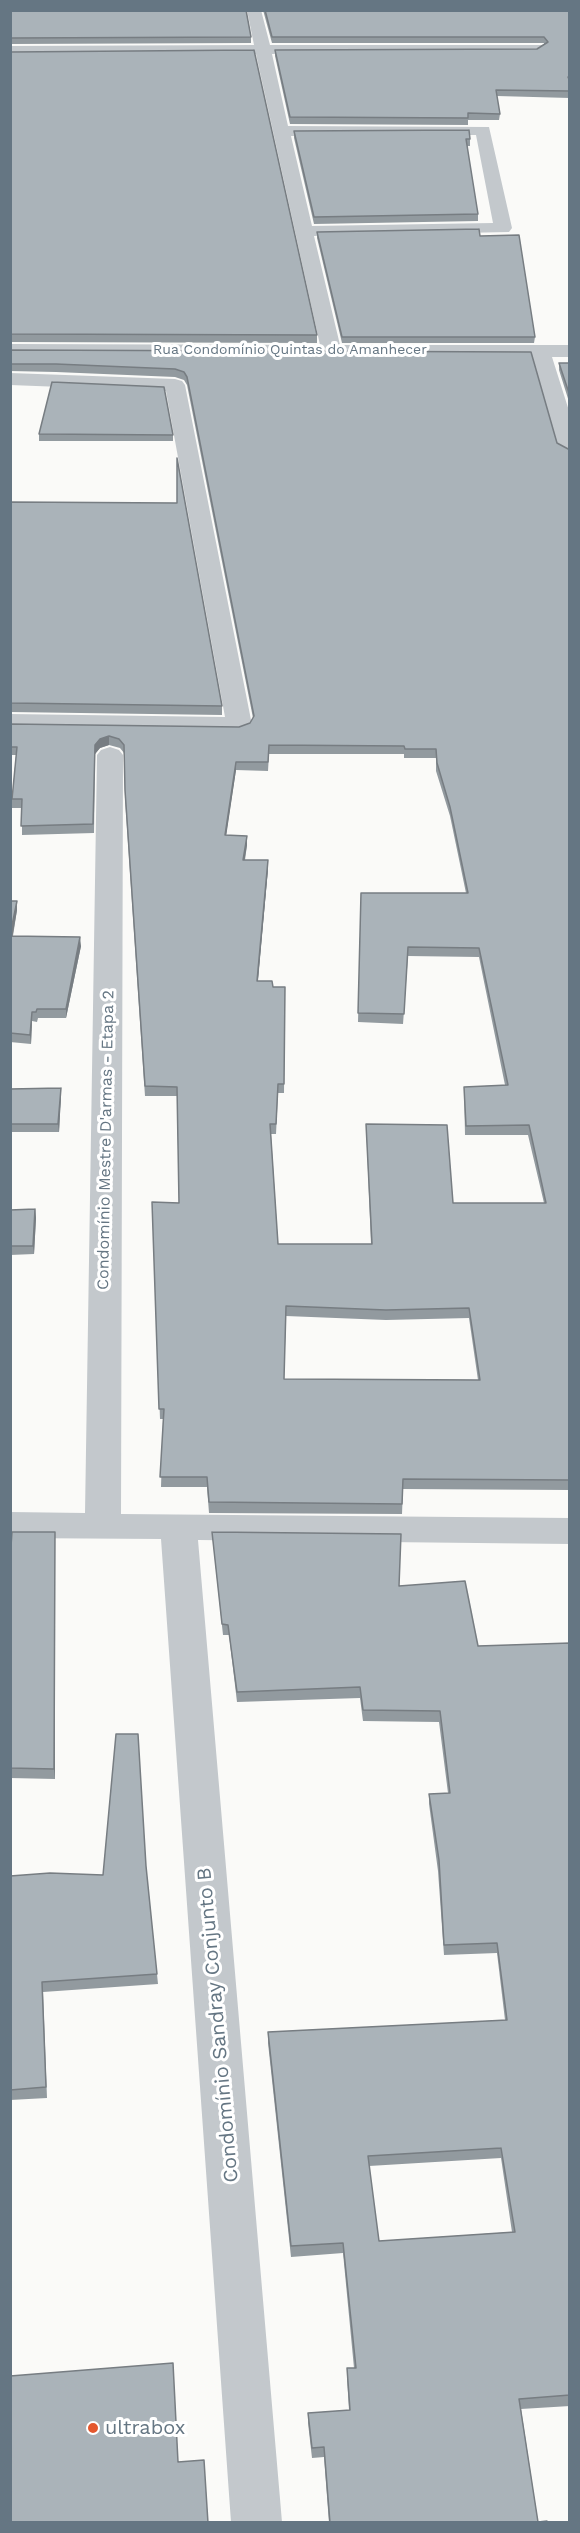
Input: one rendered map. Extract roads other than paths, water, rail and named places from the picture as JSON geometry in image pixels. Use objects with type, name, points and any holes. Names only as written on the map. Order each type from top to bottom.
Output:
[{"type":"street","points":[[254,10],[331,350]]},
{"type":"street","points":[[10,51],[537,48]]},
{"type":"street","points":[[282,131],[483,130],[503,228],[304,231]]},
{"type":"street","name":"Rua Condomínio Quintas do Amanhecer","points":[[10,350],[570,351]]},
{"type":"street","points":[[540,350],[564,414],[570,450]]},
{"type":"street","points":[[10,379],[175,385],[239,725],[10,722]]},
{"type":"street","name":"Condomínio Mestre D'armas - Etapa 2","points":[[103,1526],[110,755]]},
{"type":"street","points":[[10,1525],[570,1531]]},
{"type":"street","name":"Condomínio Sandray Conjunto B","points":[[179,1527],[257,2523]]},
{"type":"place","name":"ultrabox","points":[[93,2428]]}]
